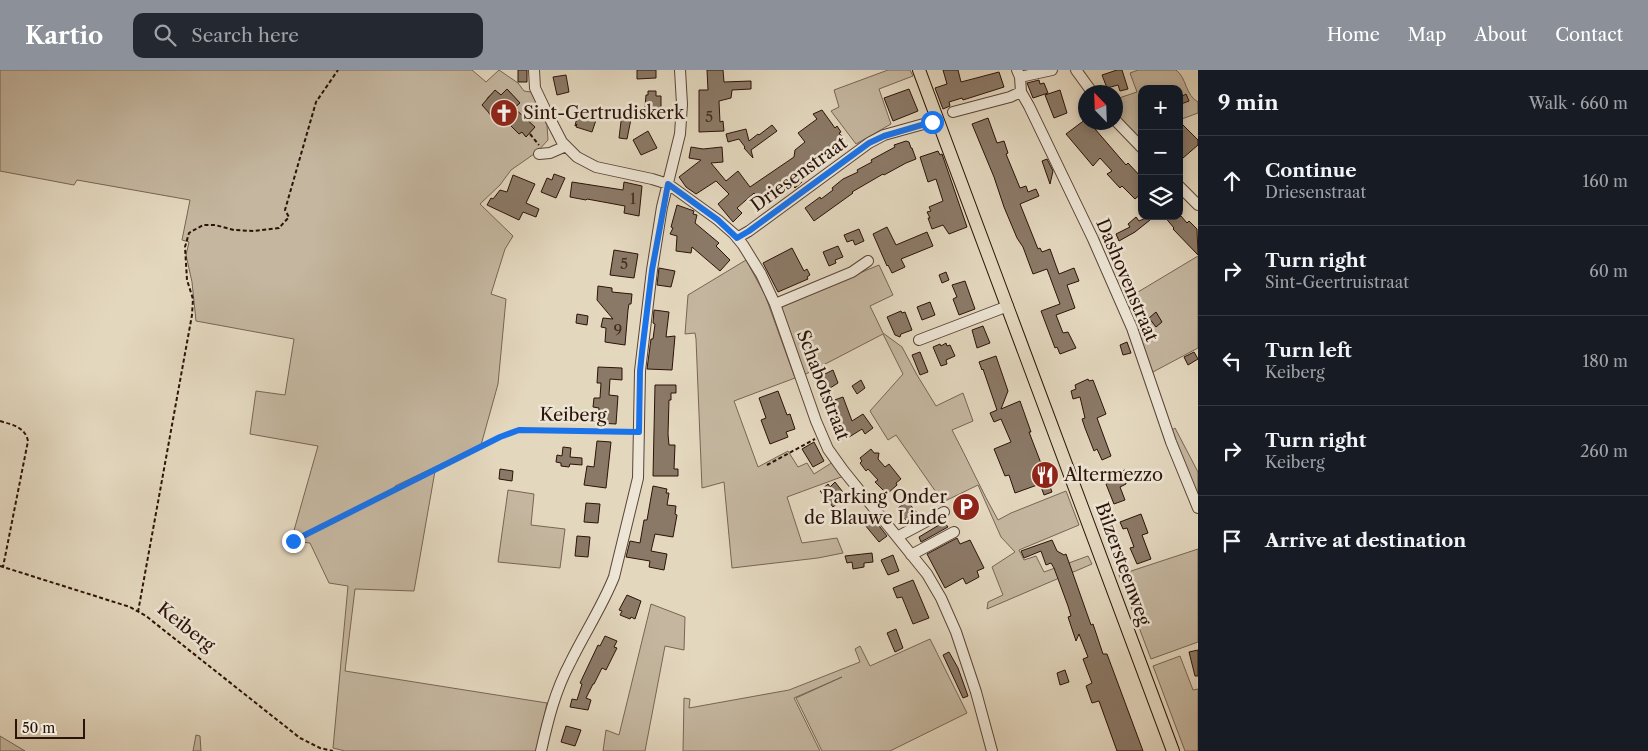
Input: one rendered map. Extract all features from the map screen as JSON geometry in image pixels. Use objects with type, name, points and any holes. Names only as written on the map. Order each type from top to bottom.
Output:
[{"type":"main road","name":"Bilzersteenweg","points":[[919,70],[1173,751]]},
{"type":"street","points":[[534,70],[538,96],[566,146],[550,153],[539,154]]},
{"type":"street","points":[[541,751],[554,697],[614,577],[638,478],[640,371],[652,270],[668,184],[680,134],[682,104],[680,70]]},
{"type":"street","points":[[1019,73],[1052,70]]},
{"type":"street","points":[[1076,70],[1087,85]]},
{"type":"street","name":"Dashovenstraat","points":[[1019,73],[1021,92],[1030,106],[1094,239],[1132,328],[1171,442],[1198,508]]},
{"type":"street","points":[[953,112],[1010,97],[1021,92]]},
{"type":"street","name":"Driesenstraat","points":[[737,238],[869,143],[884,136],[938,120]]},
{"type":"street","points":[[1123,128],[1138,144]]},
{"type":"street","name":"Schabotstraat","points":[[566,146],[577,157],[596,167],[652,178],[668,184],[718,220],[737,238],[761,274],[775,304],[822,436],[843,470],[926,574],[941,598],[956,632],[976,692],[992,751]]},
{"type":"street","points":[[1183,190],[1198,205]]},
{"type":"street","points":[[775,304],[852,272],[868,261]]},
{"type":"street","points":[[919,340],[1008,306]]},
{"type":"street","points":[[897,537],[944,512]]},
{"type":"street","points":[[911,555],[954,532]]},
{"type":"path","points":[[138,612],[192,315],[193,299],[187,280],[185,247],[189,233],[203,225],[254,231],[279,228],[289,218],[285,210],[316,102],[338,70]]},
{"type":"path","points":[[0,422],[19,427],[26,434],[28,441],[2,567]]},
{"type":"path","name":"Keiberg","points":[[293,541],[500,437],[519,430],[639,432]]},
{"type":"path","points":[[767,465],[822,436]]},
{"type":"path","name":"Keiberg","points":[[2,567],[130,607],[146,616],[300,738],[320,748],[333,751]]},
{"type":"shaded area","points":[[0,70],[472,70],[486,82],[499,70],[518,83],[524,91],[531,92],[547,125],[548,140],[537,152],[511,170],[500,185],[480,204],[513,236],[505,249],[491,294],[506,299],[498,384],[481,445],[395,486],[395,490],[435,471],[414,591],[355,589],[345,671],[547,703],[537,751],[345,751],[333,748],[348,586],[329,583],[310,543],[291,541],[318,446],[250,434],[256,391],[285,395],[294,339],[196,321],[192,282],[186,255],[189,242],[182,240],[190,200],[77,180],[74,185],[0,171]],"holes":[[[507,89],[520,103],[514,108],[535,127],[526,137],[522,132],[519,134],[504,119],[499,124],[489,114],[487,98],[495,91],[501,95]]]},
{"type":"shaded area","points":[[888,70],[910,70],[913,76],[879,89],[891,124],[856,144],[831,111],[839,107],[834,90]]},
{"type":"shaded area","points":[[1138,70],[1176,70],[1180,73],[1191,95],[1198,102],[1198,113],[1183,119],[1183,85],[1138,85],[1138,135],[1135,136],[1123,123],[1123,97],[1137,92],[1130,73]]},
{"type":"shaded area","points":[[1198,256],[1198,348],[1151,373],[1123,301]]},
{"type":"shaded area","points":[[746,260],[765,295],[795,378],[734,401],[758,467],[788,451],[798,467],[807,463],[814,474],[833,462],[844,476],[787,497],[802,543],[837,538],[843,553],[818,558],[732,568],[724,482],[702,488],[696,339],[695,333],[685,334],[688,295]]},
{"type":"shaded area","points":[[879,265],[893,295],[870,306],[883,333],[902,347],[936,406],[963,393],[973,421],[952,430],[998,520],[1066,491],[1079,525],[1019,550],[1024,560],[1036,556],[1044,572],[1088,556],[1092,564],[987,609],[988,602],[1003,595],[992,567],[1015,552],[1001,537],[978,485],[943,502],[896,435],[888,440],[870,411],[903,374],[883,334],[804,375],[781,311],[784,304]]},
{"type":"shaded area","points":[[1175,428],[1198,472],[1198,503],[1169,432]]},
{"type":"shaded area","points":[[508,490],[534,494],[531,525],[565,529],[560,568],[498,562]]},
{"type":"shaded area","points":[[1198,549],[1198,642],[1151,659],[1119,575]]},
{"type":"shaded area","points":[[651,604],[685,617],[684,650],[665,646],[645,751],[603,751],[606,730],[619,735]]},
{"type":"shaded area","points":[[930,639],[967,713],[890,751],[822,751],[796,698],[842,677],[794,698],[820,751],[683,751],[684,698],[690,699],[689,708],[789,690],[860,662],[855,649],[860,646],[870,666]]},
{"type":"shaded area","points":[[1180,656],[1193,690],[1198,689],[1198,751],[1185,751],[1153,666]]},
{"type":"shaded area","points":[[196,735],[200,736],[201,751],[193,751]]},
{"type":"shaded area","points":[[0,736],[25,751],[0,751]]},
{"type":"building","points":[[518,70],[527,70],[527,82],[518,82]]},
{"type":"building","points":[[637,70],[656,70],[656,78],[637,79]]},
{"type":"building","points":[[707,70],[723,70],[724,82],[751,81],[751,89],[732,90],[731,98],[719,101],[720,122],[723,121],[724,131],[699,132],[699,90],[708,90]]},
{"type":"building","points":[[943,70],[958,70],[961,82],[999,72],[1004,87],[963,100],[962,98],[949,102],[950,106],[943,109],[935,88],[947,84]]},
{"type":"building","points":[[1122,70],[1128,89],[1123,90],[1123,85],[1106,85],[1102,75]]},
{"type":"building","points":[[566,75],[569,92],[557,95],[553,77]]},
{"type":"building","points":[[1039,80],[1040,84],[1044,83],[1048,93],[1033,98],[1027,83]]},
{"type":"building","name":"Sint-Gertrudiskerk","points":[[507,89],[520,103],[514,108],[535,127],[526,137],[522,132],[519,134],[504,119],[499,124],[482,105],[495,90],[501,95]]},
{"type":"building","points":[[909,89],[918,111],[893,121],[884,98]]},
{"type":"building","points":[[1060,90],[1067,113],[1054,118],[1045,95]]},
{"type":"building","points":[[648,91],[656,91],[656,96],[661,96],[661,108],[645,107]]},
{"type":"building","points":[[1186,94],[1189,101],[1183,103],[1183,96]]},
{"type":"building","points":[[579,108],[589,111],[597,117],[592,132],[576,127],[577,124],[575,126]]},
{"type":"building","points":[[822,110],[835,128],[837,126],[841,132],[839,133],[843,138],[841,142],[818,157],[798,174],[802,182],[795,188],[792,185],[788,186],[785,182],[761,202],[754,193],[737,208],[742,213],[733,222],[718,204],[729,194],[716,181],[696,194],[686,187],[679,177],[701,160],[689,158],[691,147],[703,149],[722,147],[723,162],[711,163],[726,181],[738,171],[750,187],[794,157],[795,150],[805,142],[798,133],[817,119],[813,114]]},
{"type":"building","points":[[622,113],[632,114],[627,139],[619,138]]},
{"type":"building","points":[[988,118],[997,143],[1004,141],[1008,153],[1006,154],[1020,188],[1026,186],[1028,192],[1036,189],[1039,196],[1020,204],[1038,249],[1040,248],[1042,252],[1050,249],[1059,274],[1074,268],[1079,281],[1067,285],[1075,308],[1056,315],[1063,333],[1068,332],[1076,348],[1060,354],[1057,347],[1055,348],[1041,311],[1060,304],[1047,269],[1033,274],[1023,247],[1017,238],[1004,207],[972,124]]},
{"type":"building","points":[[772,125],[777,131],[751,150],[753,158],[739,139],[728,142],[726,134],[746,129],[749,141]]},
{"type":"building","points":[[1078,125],[1078,130],[1096,130],[1126,165],[1128,163],[1138,174],[1138,196],[1135,199],[1122,186],[1120,188],[1107,174],[1112,171],[1100,158],[1093,166],[1066,134]]},
{"type":"building","points":[[1183,125],[1198,140],[1198,145],[1183,158]]},
{"type":"building","points":[[648,131],[657,148],[641,155],[633,140]]},
{"type":"building","points":[[906,141],[909,142],[916,159],[883,174],[852,192],[814,221],[805,208],[833,190],[832,188],[843,179],[858,172],[857,170],[872,162],[871,160],[895,147],[894,145]]},
{"type":"building","points":[[938,151],[940,155],[942,154],[967,227],[949,234],[943,225],[932,229],[927,212],[931,211],[929,207],[943,201],[936,179],[928,182],[920,157]]},
{"type":"building","points":[[1047,159],[1053,171],[1050,184],[1042,161]]},
{"type":"building","points":[[554,174],[565,178],[556,198],[541,192],[547,178],[552,180]]},
{"type":"building","points":[[513,175],[535,184],[526,203],[539,209],[536,217],[523,212],[519,220],[487,205],[491,198],[493,199],[500,190],[507,192]]},
{"type":"building","points":[[572,182],[623,190],[624,182],[642,186],[639,216],[624,213],[625,206],[570,197]]},
{"type":"building","points":[[677,205],[694,211],[693,214],[697,215],[695,223],[719,243],[716,246],[730,260],[720,271],[692,247],[691,253],[676,251],[677,236],[670,234],[673,228],[671,227]]},
{"type":"building","points":[[1136,217],[1139,221],[1150,220],[1135,232],[1119,241],[1116,234],[1130,227],[1128,224]]},
{"type":"building","points":[[1183,218],[1187,223],[1189,221],[1197,229],[1198,255],[1173,229],[1167,220],[1183,220]]},
{"type":"building","points":[[887,227],[896,245],[927,232],[933,246],[901,259],[905,267],[892,273],[873,234]]},
{"type":"building","points":[[859,229],[864,241],[855,245],[853,240],[847,242],[844,235]]},
{"type":"building","points":[[838,246],[843,257],[835,260],[836,263],[829,266],[823,252]]},
{"type":"building","points":[[792,248],[804,271],[807,269],[810,275],[807,277],[808,279],[778,292],[763,263]]},
{"type":"building","points":[[614,250],[638,254],[634,278],[610,275]]},
{"type":"building","points":[[659,268],[675,271],[671,287],[657,285]]},
{"type":"building","points":[[946,272],[949,280],[942,283],[939,275]]},
{"type":"building","points":[[965,281],[975,309],[959,315],[953,299],[957,297],[952,285]]},
{"type":"building","points":[[598,286],[612,288],[612,292],[632,294],[628,310],[625,345],[605,342],[606,328],[601,327],[603,318],[613,319],[597,300]]},
{"type":"building","points":[[930,302],[935,315],[922,320],[917,307]]},
{"type":"building","points":[[654,310],[669,312],[666,337],[675,336],[672,370],[647,369],[655,324],[653,323]]},
{"type":"building","points":[[901,311],[902,313],[905,312],[912,330],[901,334],[900,337],[895,335],[887,317]]},
{"type":"building","points":[[1156,312],[1162,322],[1156,327],[1149,318]]},
{"type":"building","points":[[577,314],[588,316],[587,325],[576,323]]},
{"type":"building","points":[[983,326],[990,343],[977,348],[972,330]]},
{"type":"building","points":[[1127,342],[1131,353],[1123,355],[1120,345]]},
{"type":"building","points":[[946,343],[947,346],[950,345],[955,356],[946,360],[947,364],[941,366],[933,347]]},
{"type":"building","points":[[920,352],[928,372],[920,375],[912,355]]},
{"type":"building","points":[[1194,352],[1198,359],[1188,365],[1184,357]]},
{"type":"building","points":[[996,356],[1008,391],[1001,409],[1020,401],[1031,432],[1029,432],[1052,492],[1044,495],[1040,484],[1015,493],[1009,475],[1005,476],[994,449],[1011,442],[1001,419],[994,422],[990,413],[997,410],[979,362]]},
{"type":"building","points":[[598,367],[622,368],[622,380],[610,379],[609,395],[618,396],[616,424],[598,423],[599,408],[593,407],[594,398],[600,398],[601,383],[597,383]]},
{"type":"building","points":[[833,370],[838,383],[827,390],[819,377]]},
{"type":"building","points":[[1088,379],[1089,381],[1093,380],[1106,414],[1097,418],[1111,456],[1102,460],[1097,449],[1094,451],[1085,428],[1082,419],[1085,418],[1080,397],[1073,399],[1071,391],[1076,389],[1075,385]]},
{"type":"building","points":[[861,380],[865,388],[857,394],[852,386]]},
{"type":"building","points":[[655,385],[676,385],[676,393],[671,393],[671,400],[669,400],[668,434],[669,445],[675,445],[674,469],[678,469],[678,476],[653,476]]},
{"type":"building","points":[[778,391],[787,415],[790,414],[795,429],[786,432],[788,437],[770,444],[761,420],[766,418],[759,398]]},
{"type":"building","points":[[843,397],[852,421],[863,414],[873,428],[865,434],[862,429],[839,441],[834,433],[839,429],[829,402]]},
{"type":"building","points":[[597,441],[611,442],[606,488],[584,485],[587,466],[594,467]]},
{"type":"building","points":[[814,442],[824,461],[813,467],[802,449]]},
{"type":"building","points":[[563,447],[571,448],[570,457],[582,458],[582,465],[570,464],[569,467],[561,466],[561,463],[556,462],[557,455],[562,456]]},
{"type":"building","points":[[871,449],[874,453],[879,453],[878,459],[885,467],[889,464],[901,479],[887,494],[875,482],[878,480],[868,469],[866,471],[860,463],[862,461],[860,458]]},
{"type":"building","points":[[500,469],[513,471],[512,481],[499,479]]},
{"type":"building","points":[[1125,470],[1129,481],[1120,487],[1125,500],[1114,504],[1106,484],[1112,481],[1109,476]]},
{"type":"building","points":[[835,482],[846,496],[833,507],[820,491],[828,484],[830,487]]},
{"type":"building","points":[[653,486],[667,489],[666,493],[669,493],[667,505],[676,506],[675,514],[677,515],[673,537],[655,534],[651,551],[667,554],[664,570],[649,567],[650,561],[626,557],[630,541],[640,543],[644,520],[647,520]]},
{"type":"building","points":[[907,501],[918,514],[908,523],[897,509]]},
{"type":"building","points":[[586,503],[600,504],[598,523],[584,522]]},
{"type":"building","points":[[1141,514],[1148,533],[1142,535],[1151,559],[1137,564],[1130,548],[1134,547],[1127,528],[1123,529],[1120,522]]},
{"type":"building","points":[[873,518],[887,536],[879,542],[865,525]]},
{"type":"building","points":[[944,522],[948,527],[921,542],[919,537]]},
{"type":"building","points":[[577,536],[590,537],[588,557],[575,556]]},
{"type":"building","points":[[957,538],[960,544],[970,540],[984,568],[977,571],[979,577],[966,584],[963,578],[945,588],[927,554]]},
{"type":"building","points":[[1052,540],[1057,551],[1064,555],[1066,554],[1091,625],[1093,624],[1103,654],[1107,654],[1143,751],[1117,751],[1099,701],[1092,703],[1086,686],[1092,683],[1083,659],[1088,657],[1079,634],[1076,641],[1068,617],[1071,616],[1068,606],[1054,568],[1051,563],[1046,565],[1041,551],[1024,558],[1021,551]]},
{"type":"building","points":[[872,553],[873,562],[864,563],[864,567],[853,569],[852,562],[847,563],[845,556]]},
{"type":"building","points":[[893,555],[899,571],[888,575],[881,560]]},
{"type":"building","points":[[913,580],[929,618],[913,624],[902,597],[897,598],[893,588]]},
{"type":"building","points":[[627,595],[641,601],[635,619],[620,615],[622,611],[619,610]]},
{"type":"building","points":[[896,629],[903,648],[895,652],[887,633]]},
{"type":"building","points":[[605,636],[617,641],[614,647],[617,648],[606,670],[602,668],[586,698],[591,700],[588,710],[570,707],[572,699],[577,700],[582,684],[580,683],[598,645],[600,646]]},
{"type":"building","points":[[1198,650],[1198,676],[1195,676],[1189,652]]},
{"type":"building","points":[[949,652],[958,668],[968,696],[963,698],[943,655]]},
{"type":"building","points":[[1065,670],[1069,682],[1060,685],[1057,673]]},
{"type":"building","points":[[566,726],[581,730],[575,746],[561,742]]},
{"type":"place","name":"Sint-Gertrudiskerk","points":[[504,113]]},
{"type":"place","name":"Altermezzo","points":[[1045,475]]},
{"type":"place","name":"Parking Onder de Blauwe Linde","points":[[966,507]]},
{"type":"route","points":[[293,541],[500,437],[519,430],[639,432],[642,352],[652,270],[662,207],[668,184],[718,220],[737,238],[869,143],[884,136],[932,122]]}]
